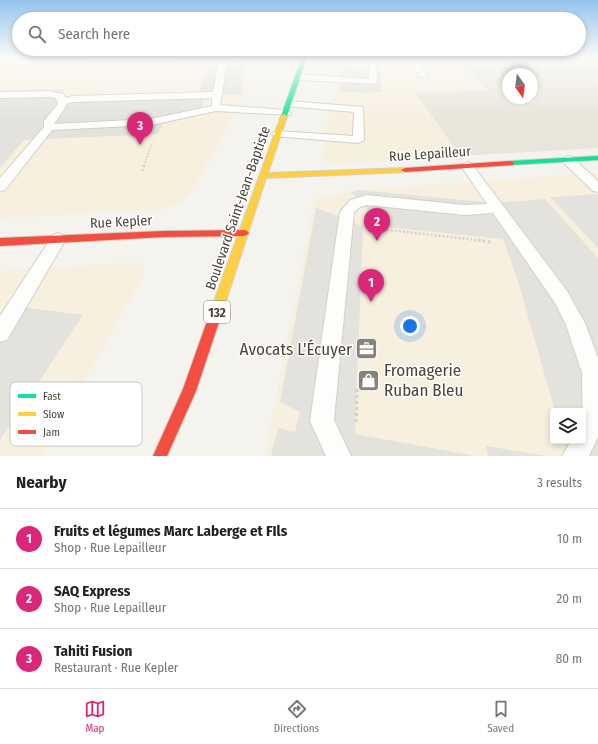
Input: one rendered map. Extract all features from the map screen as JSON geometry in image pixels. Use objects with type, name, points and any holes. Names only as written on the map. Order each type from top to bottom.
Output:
[{"type":"main road","name":"Boulevard Saint-Jean-Baptiste","points":[[166,454],[299,78]]},
{"type":"main road","name":"Rue Lepailleur","points":[[263,176],[334,174],[598,158]]},
{"type":"main road","name":"Rue Kepler","points":[[0,242],[164,234],[244,233]]},
{"type":"main road","name":"Boulevard Saint-Jean-Baptiste","points":[[166,454],[189,391]]},
{"type":"lane","points":[[216,108],[221,78]]},
{"type":"lane","points":[[318,78],[374,82],[374,78]]},
{"type":"lane","points":[[0,95],[56,94],[60,96],[63,104],[49,122],[49,127],[0,187]]},
{"type":"lane","points":[[62,102],[73,99],[218,95]]},
{"type":"lane","points":[[49,127],[151,122],[216,108],[358,109],[358,140],[278,134]]},
{"type":"lane","points":[[568,160],[598,188]]},
{"type":"lane","points":[[467,166],[561,297],[575,323],[593,373],[594,420],[578,452],[574,456]]},
{"type":"lane","points":[[339,456],[322,421],[347,212],[359,201],[367,200],[465,210],[497,208]]},
{"type":"lane","points":[[0,333],[58,239]]},
{"type":"path","points":[[142,171],[154,138]]},
{"type":"path","points":[[363,228],[496,242]]},
{"type":"path","points":[[356,426],[357,387]]},
{"type":"shaded area","points":[[0,78],[254,78],[188,197],[178,203],[165,209],[0,218]]},
{"type":"shaded area","points":[[204,78],[243,78],[242,95],[205,95],[200,112],[165,119],[158,134],[24,140],[0,168],[0,91],[62,89],[66,97],[199,92]]},
{"type":"shaded area","points":[[336,78],[475,78],[487,90],[416,93],[460,156],[331,164],[321,160]]},
{"type":"shaded area","points":[[341,78],[381,78],[382,92],[365,93],[338,91]]},
{"type":"shaded area","points":[[475,78],[502,78],[502,104],[538,104],[538,78],[598,78],[598,148],[460,156],[415,93],[487,90]]},
{"type":"shaded area","points":[[598,173],[598,456],[265,456],[314,201],[318,198],[359,190]]},
{"type":"shaded area","points":[[359,190],[494,203],[545,199],[598,258],[598,456],[568,456],[565,444],[586,444],[586,408],[554,408],[518,281],[503,239],[385,227],[351,192]]},
{"type":"shaded area","points":[[598,194],[598,248],[550,197]]},
{"type":"shaded area","points":[[316,208],[363,227],[355,434],[476,456],[271,456],[278,428],[295,432],[300,412],[280,402]]},
{"type":"shaded area","points":[[133,263],[140,264],[144,269],[143,276],[84,382],[10,382],[10,446],[48,446],[42,456],[0,456],[0,271]]},
{"type":"shaded area","points":[[16,306],[83,315],[39,382],[10,382],[10,425],[0,440],[0,333]]},
{"type":"shaded area","points":[[486,446],[546,456],[488,456]]},
{"type":"traffic: fast","points":[[284,116],[297,78]]},
{"type":"traffic: fast","points":[[510,163],[598,158]]},
{"type":"traffic: slow","points":[[218,307],[284,116]]},
{"type":"traffic: slow","points":[[263,176],[405,170]]},
{"type":"traffic: jam","points":[[405,170],[510,163]]},
{"type":"traffic: jam","points":[[0,242],[164,234],[244,233]]},
{"type":"traffic: jam","points":[[160,456],[189,391],[218,307]]},
{"type":"place","name":"Tahiti Fusion","points":[[140,145]]},
{"type":"place","name":"SAQ Express","points":[[377,241]]},
{"type":"place","name":"Fruits et légumes Marc Laberge et FIls","points":[[371,302]]},
{"type":"place","name":"Avocats L'Écuyer","points":[[367,349]]},
{"type":"place","name":"Fromagerie Ruban Bleu","points":[[368,380]]}]
